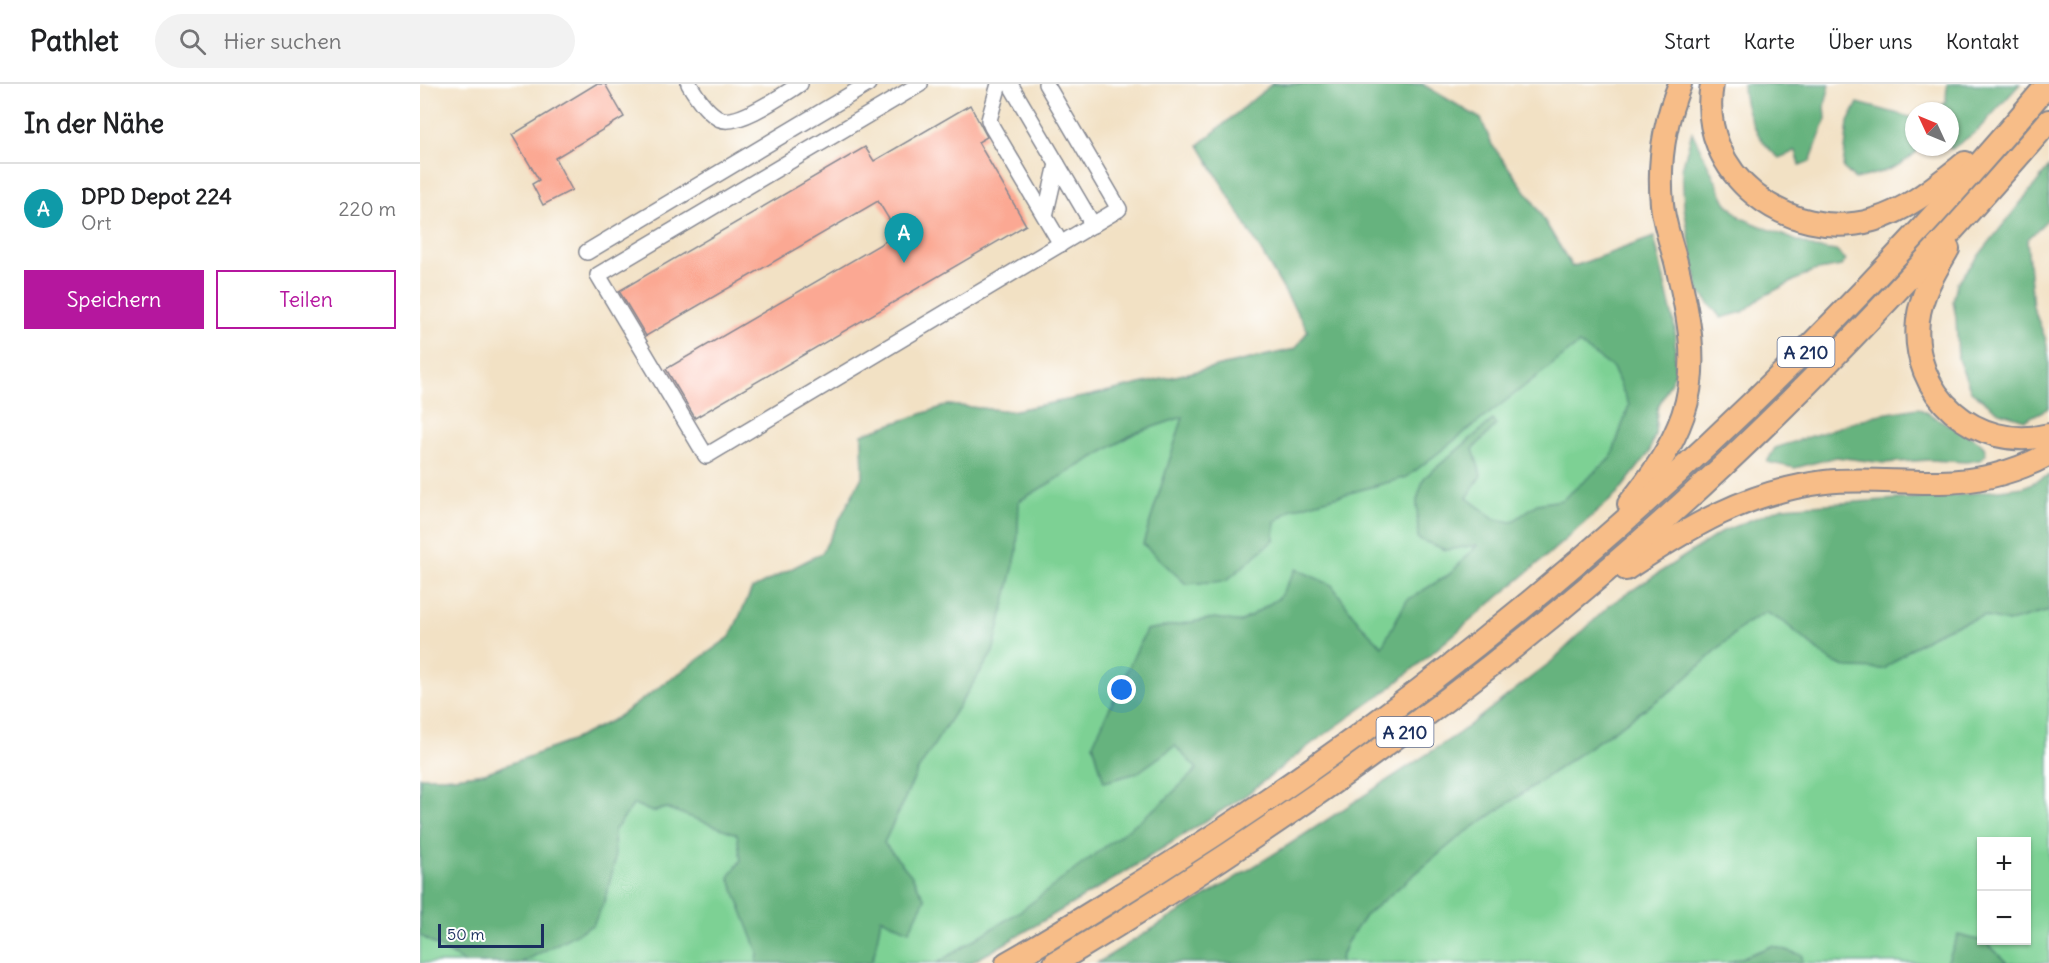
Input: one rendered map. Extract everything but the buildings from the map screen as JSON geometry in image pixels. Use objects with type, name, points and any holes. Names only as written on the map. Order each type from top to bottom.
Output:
[{"type":"highway","points":[[1581,561],[1615,522],[1658,466],[1675,435],[1686,403],[1691,369],[1689,326],[1662,206],[1660,166],[1665,127],[1680,84]]},
{"type":"highway","points":[[1712,84],[1711,115],[1715,134],[1732,171],[1761,201],[1804,222],[1826,225],[1873,220],[1895,212],[1934,187],[2014,125]]},
{"type":"highway","name":"A 210","points":[[1006,963],[1212,838],[1308,773],[1462,659],[1581,561],[1707,447],[1815,342],[1920,230],[2048,84]]},
{"type":"highway","name":"A 210","points":[[1054,963],[1211,867],[1340,779],[1470,682],[1551,616],[1676,510],[1788,404],[1842,350],[1968,214],[2049,121]]},
{"type":"highway","points":[[1968,214],[1943,257],[1920,305],[1917,338],[1923,369],[1929,383],[1948,409],[1973,426],[2002,436],[2022,438],[2049,435]]},
{"type":"highway","points":[[1551,616],[1701,521],[1755,498],[1789,488],[1827,482],[1860,480],[1939,482],[1975,479],[2015,469],[2049,454]]},
{"type":"street","points":[[689,84],[706,107],[721,119],[733,121],[800,84]]},
{"type":"street","points":[[920,84],[598,275],[706,456],[1119,209],[1046,84]]},
{"type":"street","points":[[999,84],[989,120],[1061,244]]},
{"type":"street","points":[[1010,84],[1093,225]]},
{"type":"street","points":[[587,252],[859,86]]},
{"type":"street","points":[[1044,216],[1058,164]]},
{"type":"green space","points":[[1272,84],[1422,84],[1481,119],[1492,145],[1532,200],[1572,267],[1654,237],[1675,328],[1675,373],[1657,409],[1655,434],[1649,453],[1617,494],[1389,689],[1311,744],[1246,795],[1122,874],[970,963],[420,963],[420,777],[455,777],[485,773],[569,742],[615,719],[730,637],[752,589],[822,553],[863,475],[862,434],[948,405],[1011,411],[1295,349],[1308,331],[1199,145]]},
{"type":"green space","points":[[1272,84],[1422,84],[1481,119],[1492,145],[1532,200],[1572,267],[1654,237],[1675,328],[1675,373],[1657,409],[1655,434],[1649,453],[1617,494],[1389,689],[1311,744],[1246,795],[1122,874],[970,963],[937,963],[1022,910],[1161,804],[1197,769],[1175,746],[1137,773],[1104,782],[1093,744],[1146,630],[1215,618],[1241,622],[1279,598],[1296,569],[1332,585],[1359,623],[1382,646],[1407,600],[1450,574],[1477,545],[1446,550],[1418,539],[1417,500],[1424,478],[1493,420],[1496,425],[1473,449],[1481,475],[1467,498],[1495,519],[1512,522],[1537,504],[1562,500],[1611,458],[1629,405],[1613,368],[1579,344],[1407,477],[1292,509],[1275,522],[1274,540],[1226,581],[1186,584],[1143,544],[1183,417],[1135,433],[1019,501],[1017,552],[993,652],[918,770],[884,843],[911,875],[925,899],[909,931],[881,918],[871,963],[757,963],[758,952],[729,877],[741,860],[737,834],[666,808],[652,812],[634,804],[614,831],[615,861],[605,900],[593,925],[521,963],[465,963],[420,935],[420,777],[455,777],[485,773],[569,742],[615,719],[730,637],[752,589],[822,553],[863,475],[862,434],[948,405],[1011,411],[1295,349],[1308,331],[1199,145]]},
{"type":"green space","points":[[1743,84],[1830,84],[1825,105],[1826,119],[1810,162],[1800,166],[1796,151],[1779,158],[1771,151],[1753,125],[1746,104]]},
{"type":"green space","points":[[1947,84],[2020,84],[1977,131],[1959,144],[1959,102],[1946,102]]},
{"type":"green space","points":[[1858,103],[1905,116],[1905,156],[1912,156],[1883,172],[1855,179],[1843,168],[1848,122]]},
{"type":"green space","points":[[1692,132],[1726,202],[1741,218],[1815,248],[1836,251],[1846,260],[1841,266],[1813,271],[1762,297],[1743,312],[1721,318],[1698,290],[1684,207],[1682,169]]},
{"type":"green space","points":[[2049,167],[2049,218],[2027,240],[2033,307],[2046,340],[2049,360],[2049,406],[2025,420],[1999,412],[1971,391],[1958,359],[1953,301],[1957,283]]},
{"type":"green space","points":[[1918,408],[1977,440],[1984,447],[1986,454],[1980,460],[1966,462],[1929,460],[1884,463],[1836,457],[1795,468],[1767,462],[1775,448],[1876,415]]},
{"type":"green space","points":[[2049,475],[2049,611],[2009,622],[1983,616],[1953,626],[1913,647],[1884,669],[1848,668],[1831,661],[1785,623],[1766,612],[1745,624],[1675,688],[1459,837],[1365,916],[1347,942],[1340,959],[1341,963],[1097,963],[1290,844],[1458,734],[1552,661],[1611,604],[1723,531],[1783,507],[1958,495],[2024,487]]},
{"type":"green space","points":[[2049,611],[2049,963],[2007,963],[1989,945],[2031,945],[2031,837],[1977,837],[1977,940],[1959,936],[1947,963],[1802,963],[1802,955],[1772,946],[1728,963],[1341,963],[1347,942],[1364,916],[1459,837],[1675,688],[1745,624],[1766,612],[1785,623],[1831,661],[1884,669],[1913,647],[1937,633],[1983,616],[2009,622]]},
{"type":"green space","points":[[1958,935],[1977,940],[1977,945],[1989,945],[2007,963],[1947,963]]},
{"type":"green space","points":[[1772,946],[1802,955],[1802,963],[1728,963]]},
{"type":"place","name":"DPD Depot 224","points":[[904,263]]}]
